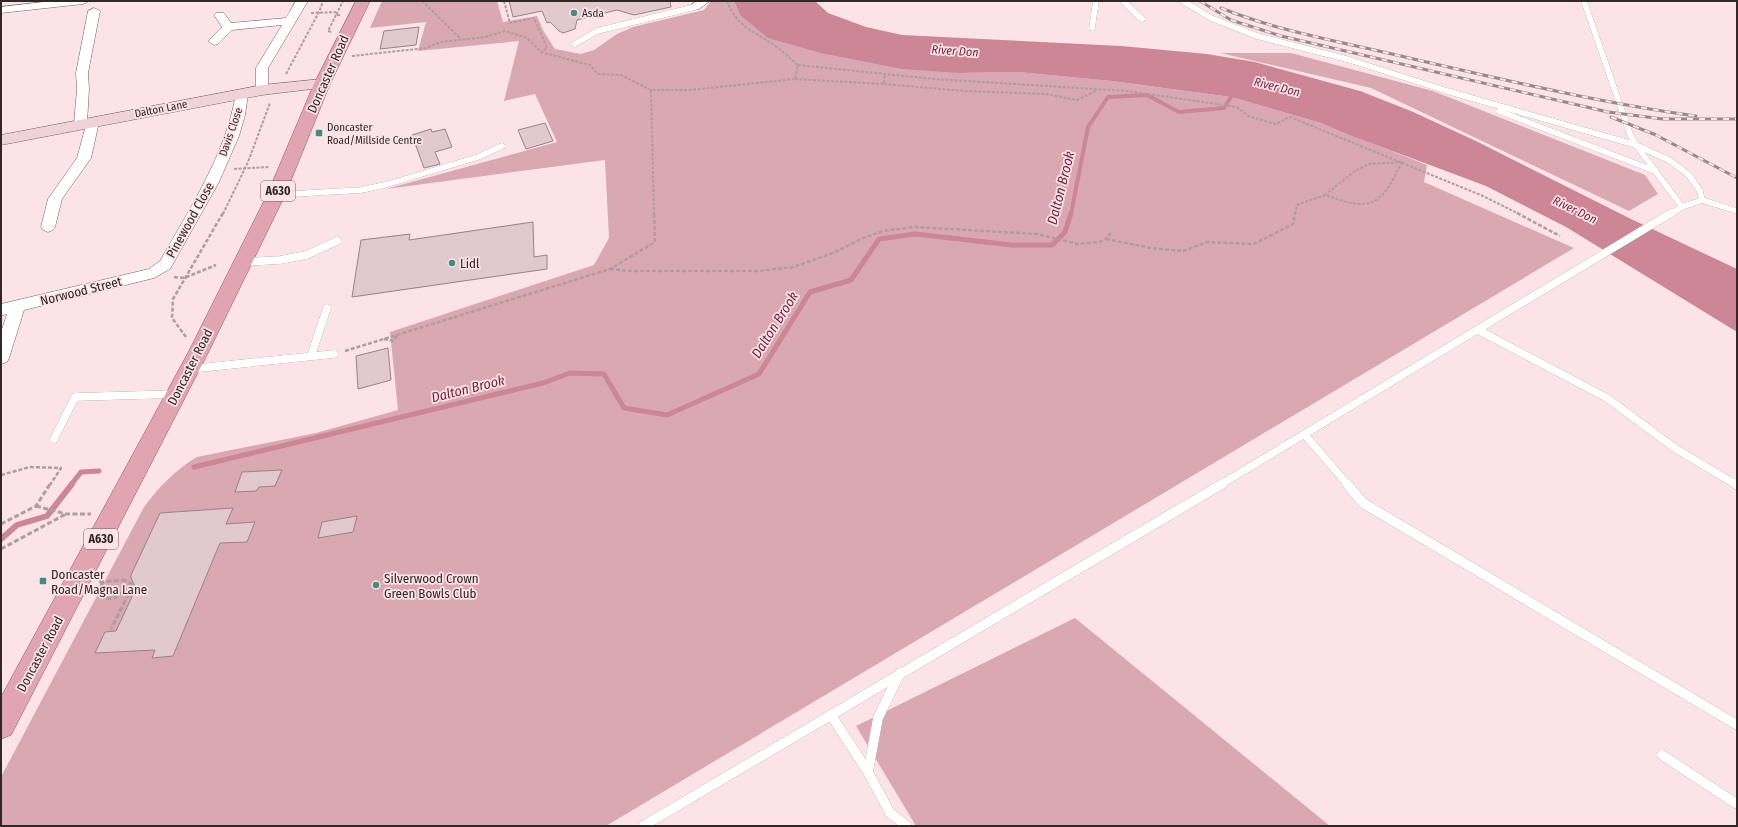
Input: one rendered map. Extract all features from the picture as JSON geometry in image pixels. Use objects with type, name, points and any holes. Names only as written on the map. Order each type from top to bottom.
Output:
[{"type":"main road","name":"Doncaster Road","points":[[1,725],[190,369],[276,195],[290,165],[322,84],[363,1]]},
{"type":"street","points":[[1,10],[83,1]]},
{"type":"street","points":[[269,89],[262,68],[302,1]]},
{"type":"street","points":[[48,227],[55,199],[84,158],[86,123],[82,73],[94,11]]},
{"type":"street","points":[[220,15],[228,27]]},
{"type":"street","points":[[214,41],[228,27],[293,17]]},
{"type":"street","name":"Dalton Lane","points":[[1,140],[269,89],[322,84]]},
{"type":"street","name":"Davis Close","points":[[217,170],[241,111],[242,94]]},
{"type":"street","name":"Pinewood Close","points":[[157,271],[165,265],[217,170]]},
{"type":"street","name":"Norwood Street","points":[[1,310],[157,271]]},
{"type":"street","points":[[1,358],[17,306]]},
{"type":"lane","points":[[1092,28],[1096,1]]},
{"type":"lane","points":[[1123,1],[1142,19]]},
{"type":"lane","points":[[1183,1],[1211,18],[1252,34],[1350,60],[1447,91],[1636,145],[1669,160],[1689,175],[1700,191],[1702,200]]},
{"type":"lane","points":[[1584,1],[1630,134],[1636,145],[1682,207]]},
{"type":"lane","points":[[575,44],[597,31],[699,4]]},
{"type":"lane","points":[[1447,91],[1655,171]]},
{"type":"lane","points":[[276,195],[361,190],[385,185],[478,158],[502,146]]},
{"type":"lane","points":[[643,826],[901,672],[1305,435],[1682,207],[1702,200],[1737,211]]},
{"type":"lane","points":[[243,262],[280,260],[306,255],[337,242]]},
{"type":"lane","points":[[310,356],[327,308]]},
{"type":"lane","points":[[1478,330],[1607,398],[1676,449],[1737,485]]},
{"type":"lane","points":[[190,369],[334,354]]},
{"type":"lane","points":[[54,439],[75,397],[177,394]]},
{"type":"lane","points":[[1305,435],[1363,503],[1737,725]]},
{"type":"lane","points":[[868,772],[878,718],[901,672]]},
{"type":"lane","points":[[831,714],[868,772],[890,812],[907,826]]},
{"type":"lane","points":[[1662,755],[1737,804]]},
{"type":"path","points":[[184,344],[187,337],[175,324],[172,318],[171,308],[173,299],[229,204],[246,169],[269,89],[287,72],[319,12],[322,1]]},
{"type":"path","points":[[422,1],[434,11],[461,40]]},
{"type":"path","points":[[504,1],[510,23],[534,18],[547,48],[541,52]]},
{"type":"path","points":[[727,1],[729,10],[741,26],[771,43],[798,65],[934,79],[1011,82],[1097,90],[1128,91],[1237,107],[1248,116],[1275,124],[1290,117],[1483,196],[1560,236]]},
{"type":"path","points":[[293,17],[319,12],[338,12]]},
{"type":"path","points":[[334,58],[426,48],[441,42],[485,37],[505,31],[527,38],[541,52],[590,65],[598,74],[621,75],[651,90],[690,90],[795,80],[884,84],[965,91],[1046,94],[1077,100],[1097,90]]},
{"type":"path","points":[[795,80],[798,65]]},
{"type":"path","points":[[884,84],[885,73]]},
{"type":"path","points":[[334,354],[384,339],[393,341],[398,335],[610,269],[655,242],[651,90]]},
{"type":"path","points":[[1106,239],[1150,248],[1183,251],[1207,242],[1254,244],[1293,224],[1297,205],[1325,195],[1355,171],[1369,164],[1402,162]]},
{"type":"path","points":[[1325,195],[1357,206],[1376,202],[1390,186],[1402,162]]},
{"type":"path","points":[[217,170],[290,165]]},
{"type":"path","points":[[610,269],[631,271],[760,271],[792,267],[883,231],[915,227],[1050,237],[1077,244],[1100,242],[1106,239],[1111,233]]},
{"type":"path","points":[[157,271],[168,278],[184,278],[216,266]]},
{"type":"path","points":[[1,475],[30,467],[61,468],[36,506],[1,524]]},
{"type":"path","points":[[36,506],[66,514],[114,514]]},
{"type":"path","points":[[1,549],[66,514]]},
{"type":"path","points":[[109,581],[124,580],[132,585]]},
{"type":"path","points":[[103,581],[98,592],[102,598],[105,599],[118,597],[132,585]]},
{"type":"path","points":[[111,629],[132,585]]},
{"type":"shaded area","points":[[382,1],[497,1],[503,22],[537,16],[544,32],[555,49],[581,54],[594,50],[617,34],[633,27],[704,10],[711,1],[734,1],[740,15],[958,73],[1018,72],[1112,81],[1231,97],[1321,123],[1427,165],[1424,182],[1574,248],[606,826],[1,826],[1,777],[144,507],[168,479],[197,457],[316,433],[398,410],[390,332],[594,265],[609,238],[605,160],[386,189],[557,142],[535,94],[504,101],[519,41],[418,51],[426,22],[370,28]]},
{"type":"shaded area","points":[[1220,53],[1291,53],[1433,91],[1645,175],[1658,194],[1629,211],[1371,88]]},
{"type":"shaded area","points":[[1075,618],[1330,826],[916,826],[856,726]]},
{"type":"water","name":"River Don","points":[[734,1],[815,1],[828,13],[866,27],[902,35],[1121,46],[1207,54],[1255,62],[1360,91],[1411,111],[1476,141],[1631,219],[1737,269],[1737,332],[1566,227],[1486,186],[1321,123],[1231,97],[1112,81],[1018,72],[959,73],[902,69],[821,53],[768,38],[740,15]]},
{"type":"building","name":"Asda","points":[[509,1],[670,1],[671,7],[634,15],[617,10],[577,20],[575,29],[563,33],[550,22],[547,23],[542,11],[513,17]]},
{"type":"building","points":[[419,27],[416,45],[380,49],[384,31]]},
{"type":"building","points":[[545,123],[553,141],[526,149],[518,130]]},
{"type":"building","points":[[431,129],[432,132],[445,129],[452,147],[435,152],[440,164],[424,168],[412,135]]},
{"type":"building","name":"Lidl","points":[[533,222],[534,257],[547,255],[547,269],[352,297],[361,240],[410,234],[409,240]]},
{"type":"building","points":[[388,348],[391,380],[358,389],[356,356]]},
{"type":"building","points":[[282,470],[275,486],[259,487],[256,491],[235,492],[242,472]]},
{"type":"building","points":[[233,508],[226,524],[255,522],[247,542],[220,543],[173,656],[152,658],[155,650],[95,653],[105,632],[116,631],[136,588],[131,575],[160,513]]},
{"type":"building","points":[[357,516],[353,532],[318,538],[322,522]]},
{"type":"waterway","name":"Dalton Brook","points":[[1071,214],[1088,127],[1108,97],[1147,95],[1179,112],[1224,108],[1231,97]]},
{"type":"waterway","name":"Dalton Brook","points":[[194,467],[543,383],[570,373],[604,374],[624,408],[667,415],[759,374],[810,292],[851,280],[879,239],[915,234],[1012,245],[1052,245],[1065,232],[1071,213]]},
{"type":"waterway","name":"Dalton Brook","points":[[71,485],[81,472],[99,471]]},
{"type":"waterway","name":"Dalton Brook","points":[[1,539],[17,525],[47,516],[72,484]]},
{"type":"railway","points":[[1200,1],[1231,20],[1281,36],[1608,112],[1663,119],[1737,119]]},
{"type":"railway","points":[[1221,8],[1264,23],[1330,40],[1583,97],[1696,116]]},
{"type":"railway","points":[[1611,117],[1656,135],[1737,178]]},
{"type":"place","name":"Asda","points":[[574,13]]},
{"type":"place","name":"Doncaster Road/Millside Centre","points":[[319,133]]},
{"type":"place","name":"Lidl","points":[[452,263]]},
{"type":"place","name":"Doncaster Road/Magna Lane","points":[[43,581]]},
{"type":"place","name":"Silverwood Crown Green Bowls Club","points":[[376,585]]}]
